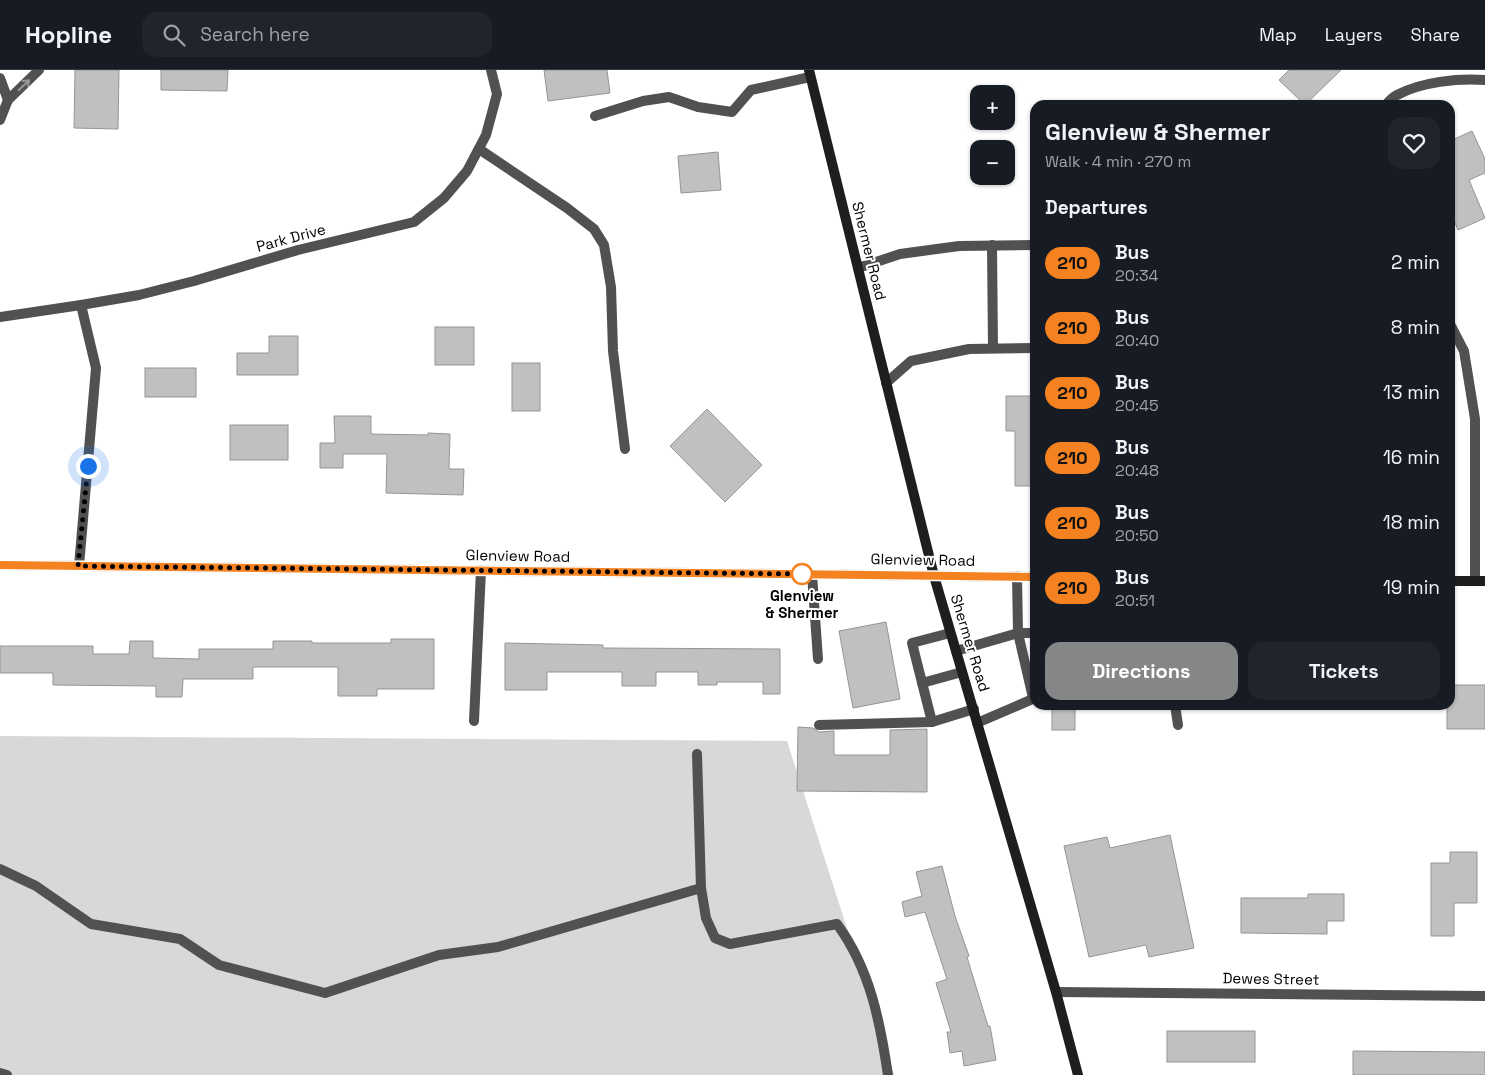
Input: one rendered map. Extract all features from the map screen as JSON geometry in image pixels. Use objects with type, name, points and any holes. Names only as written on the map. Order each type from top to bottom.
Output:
[{"type":"main road","name":"Shermer Road","points":[[809,74],[934,576],[1056,992],[1078,1075]]},
{"type":"main road","name":"Glenview Road","points":[[0,565],[1030,577]]},
{"type":"main road","points":[[1455,581],[1480,581]]},
{"type":"street","points":[[0,120],[8,100],[40,70]]},
{"type":"street","name":"Park Drive","points":[[0,317],[148,293],[298,250],[414,222],[444,198],[467,171],[486,135],[497,94],[491,70]]},
{"type":"street","points":[[595,116],[643,100],[669,97],[698,107],[732,112],[751,90],[809,74]]},
{"type":"street","points":[[0,78],[8,100]]},
{"type":"street","points":[[1390,100],[1395,95],[1419,86],[1473,79],[1485,80]]},
{"type":"street","points":[[478,149],[567,208],[594,229],[604,246],[611,287],[613,351],[625,449]]},
{"type":"street","points":[[858,268],[900,254],[959,246],[1030,245]]},
{"type":"street","points":[[992,246],[993,348]]},
{"type":"street","points":[[78,566],[96,368],[81,305]]},
{"type":"street","points":[[1455,334],[1464,352],[1475,418],[1480,581]]},
{"type":"street","points":[[886,383],[911,361],[969,349],[1030,348]]},
{"type":"street","points":[[474,721],[480,570]]},
{"type":"street","points":[[812,574],[818,659]]},
{"type":"street","points":[[1017,576],[1018,633],[1030,682]]},
{"type":"street","points":[[932,722],[912,643],[950,633]]},
{"type":"street","points":[[956,651],[1018,633],[1030,633]]},
{"type":"street","points":[[922,684],[962,672]]},
{"type":"street","points":[[977,723],[1030,700]]},
{"type":"street","points":[[820,725],[932,722],[974,709]]},
{"type":"street","points":[[1176,710],[1178,725]]},
{"type":"street","points":[[697,754],[701,888],[706,918],[715,938],[730,944],[837,924],[849,941],[862,966],[878,1016],[888,1075]]},
{"type":"street","points":[[0,868],[36,886],[91,924],[180,939],[219,965],[325,993],[439,956],[498,947],[701,888]]},
{"type":"street","name":"Dewes Street","points":[[1056,992],[1485,996]]},
{"type":"street","points":[[0,1074],[6,1075]]},
{"type":"shaded area","points":[[0,736],[787,741],[894,1075],[0,1075]]},
{"type":"building","points":[[75,70],[119,70],[118,129],[74,128]]},
{"type":"building","points":[[161,70],[228,70],[227,91],[161,90]]},
{"type":"building","points":[[544,70],[607,70],[610,93],[548,101]]},
{"type":"building","points":[[1289,70],[1341,70],[1310,100],[1300,100],[1279,80]]},
{"type":"building","points":[[1472,131],[1485,159],[1485,173],[1469,180],[1485,218],[1458,230],[1455,223],[1455,139]]},
{"type":"building","points":[[718,152],[721,190],[681,193],[678,156]]},
{"type":"building","points":[[435,327],[474,327],[474,365],[435,365]]},
{"type":"building","points":[[269,336],[298,336],[298,375],[237,375],[237,353],[269,353]]},
{"type":"building","points":[[512,363],[540,363],[540,411],[512,411]]},
{"type":"building","points":[[145,368],[196,368],[196,397],[145,397]]},
{"type":"building","points":[[1006,396],[1030,396],[1030,486],[1015,486],[1015,431],[1006,431]]},
{"type":"building","points":[[707,409],[762,465],[725,502],[670,446]]},
{"type":"building","points":[[334,416],[371,416],[371,434],[450,434],[449,469],[464,469],[463,495],[386,493],[387,454],[343,454],[343,468],[320,468],[320,443],[335,443]]},
{"type":"building","points":[[230,425],[288,425],[288,460],[230,460]]},
{"type":"building","points":[[886,622],[900,699],[853,708],[839,631]]},
{"type":"building","points":[[391,639],[434,639],[434,689],[377,689],[377,696],[338,696],[338,667],[253,667],[253,679],[183,679],[182,697],[156,697],[156,686],[53,685],[53,673],[0,673],[0,646],[93,646],[93,654],[129,654],[130,641],[153,641],[153,658],[199,659],[199,649],[273,649],[273,641],[391,643]]},
{"type":"building","points":[[505,643],[603,645],[603,648],[780,649],[780,694],[763,694],[763,682],[717,682],[717,685],[698,685],[698,672],[656,672],[656,686],[622,686],[622,672],[547,672],[547,690],[505,690]]},
{"type":"building","points":[[1455,685],[1485,685],[1485,729],[1447,729],[1447,710],[1455,710]]},
{"type":"building","points":[[1052,710],[1075,710],[1075,730],[1052,730]]},
{"type":"building","points":[[798,727],[813,728],[819,732],[834,731],[834,755],[890,755],[890,730],[927,729],[927,792],[797,791]]},
{"type":"building","points":[[1170,835],[1194,948],[1149,957],[1146,945],[1089,957],[1064,846],[1107,837],[1110,848]]},
{"type":"building","points":[[1450,852],[1477,852],[1477,903],[1454,903],[1454,936],[1431,936],[1431,863],[1450,863]]},
{"type":"building","points":[[942,866],[955,916],[969,956],[967,957],[988,1026],[990,1026],[996,1060],[964,1066],[962,1051],[950,1053],[947,1032],[951,1032],[936,983],[947,979],[925,912],[905,917],[902,902],[922,896],[916,872]]},
{"type":"building","points":[[1308,894],[1344,894],[1344,921],[1327,921],[1327,934],[1241,933],[1241,898],[1308,898]]},
{"type":"building","points":[[1167,1031],[1255,1031],[1255,1062],[1167,1062]]},
{"type":"building","points":[[1353,1051],[1485,1052],[1485,1075],[1353,1075]]},
{"type":"bus line","name":"210","points":[[0,565],[1030,577]]},
{"type":"place","name":"Glenview & Shermer","points":[[802,574]]},
{"type":"route","points":[[88,466],[78,566],[802,574]]}]
